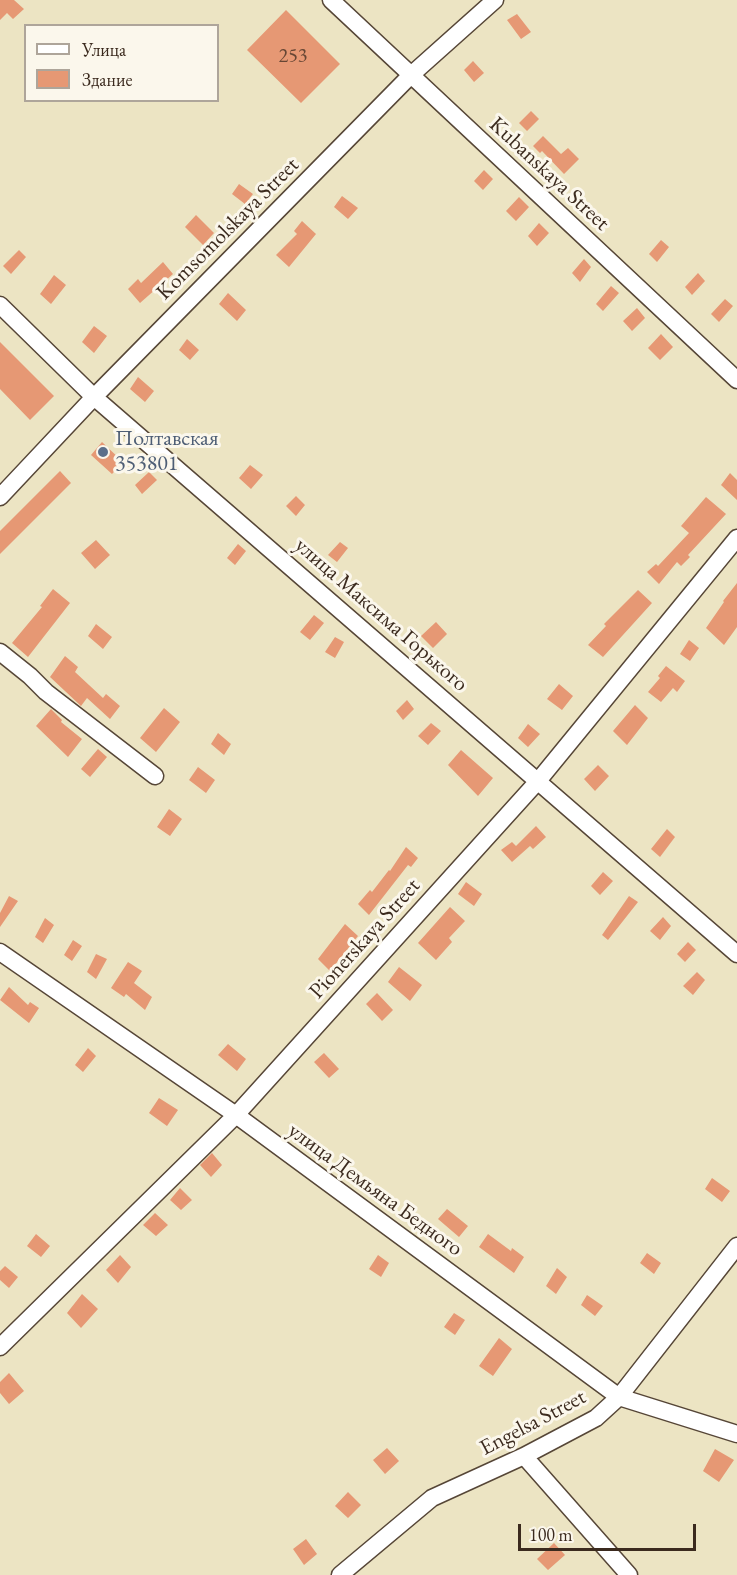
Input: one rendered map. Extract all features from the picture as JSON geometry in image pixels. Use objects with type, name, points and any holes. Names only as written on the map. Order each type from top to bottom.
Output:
[{"type":"street","name":"Kubanskaya Street","points":[[331,0],[737,380]]},
{"type":"street","name":"Komsomolskaya Street","points":[[0,497],[94,396],[411,75],[495,0]]},
{"type":"street","name":"улица Максима Горького","points":[[0,305],[94,396],[737,954]]},
{"type":"street","name":"Pionerskaya Street","points":[[0,1347],[236,1115],[538,781],[737,537]]},
{"type":"street","points":[[0,652],[46,692],[155,776]]},
{"type":"street","name":"улица Демьяна Бедного","points":[[0,952],[236,1115],[619,1397],[737,1434]]},
{"type":"street","name":"Engelsa Street","points":[[340,1575],[432,1498],[524,1456],[596,1418],[619,1397],[737,1246]]},
{"type":"street","points":[[524,1456],[628,1575]]},
{"type":"building","points":[[0,0],[14,0],[24,9],[13,19],[7,13],[0,20]]},
{"type":"building","points":[[286,10],[340,64],[301,103],[247,50]]},
{"type":"building","points":[[517,14],[531,32],[521,39],[507,20]]},
{"type":"building","points":[[473,61],[484,73],[474,82],[464,70]]},
{"type":"building","points":[[531,111],[539,119],[527,131],[519,123]]},
{"type":"building","points":[[543,136],[561,154],[568,148],[579,159],[564,174],[542,151],[540,153],[533,146]]},
{"type":"building","points":[[484,170],[493,179],[483,190],[474,181]]},
{"type":"building","points":[[239,184],[253,194],[245,204],[232,194]]},
{"type":"building","points":[[342,196],[358,208],[348,219],[334,207]]},
{"type":"building","points":[[519,197],[529,207],[516,221],[506,211]]},
{"type":"building","points":[[196,215],[214,233],[203,245],[185,227]]},
{"type":"building","points":[[302,221],[316,234],[289,267],[276,255],[297,234],[294,231]]},
{"type":"building","points":[[539,223],[549,233],[537,246],[528,236]]},
{"type":"building","points":[[661,240],[669,247],[657,262],[649,254]]},
{"type":"building","points":[[19,250],[26,257],[11,274],[3,266]]},
{"type":"building","points":[[584,259],[591,267],[580,282],[572,273]]},
{"type":"building","points":[[163,262],[173,274],[140,303],[128,289],[138,279],[141,283]]},
{"type":"building","points":[[698,273],[705,281],[692,295],[685,287]]},
{"type":"building","points":[[54,275],[66,285],[51,304],[40,294]]},
{"type":"building","points":[[611,286],[619,293],[603,311],[596,304]]},
{"type":"building","points":[[228,293],[246,310],[237,321],[219,304]]},
{"type":"building","points":[[725,299],[733,306],[719,322],[711,314]]},
{"type":"building","points":[[637,308],[645,318],[632,331],[623,321]]},
{"type":"building","points":[[94,326],[107,336],[94,353],[82,342]]},
{"type":"building","points":[[661,334],[673,347],[660,360],[648,348]]},
{"type":"building","points":[[187,339],[199,350],[190,360],[179,350]]},
{"type":"building","points":[[0,342],[54,396],[30,420],[0,389]]},
{"type":"building","points":[[138,377],[154,391],[145,402],[130,389]]},
{"type":"building","points":[[102,442],[123,462],[112,474],[91,455]]},
{"type":"building","points":[[250,465],[263,475],[251,489],[239,478]]},
{"type":"building","points":[[60,471],[71,483],[0,554],[0,531]]},
{"type":"building","points":[[149,472],[157,480],[142,494],[135,485]]},
{"type":"building","points":[[730,473],[737,480],[737,500],[721,485]]},
{"type":"building","points":[[296,496],[305,505],[296,516],[286,506]]},
{"type":"building","points":[[706,497],[726,514],[688,555],[690,557],[681,566],[677,562],[659,584],[647,572],[656,564],[658,566],[689,533],[681,526]]},
{"type":"building","points":[[96,540],[110,555],[95,569],[81,553]]},
{"type":"building","points":[[340,542],[348,548],[337,562],[328,555]]},
{"type":"building","points":[[238,544],[246,551],[235,565],[227,558]]},
{"type":"building","points":[[737,583],[737,627],[724,645],[706,628]]},
{"type":"building","points":[[53,589],[70,603],[28,657],[12,643],[42,607],[40,606]]},
{"type":"building","points":[[638,590],[652,603],[603,657],[588,645],[606,626],[604,624]]},
{"type":"building","points":[[314,615],[324,623],[310,640],[300,632]]},
{"type":"building","points":[[436,622],[447,634],[433,648],[421,636]]},
{"type":"building","points":[[96,624],[112,637],[103,649],[88,636]]},
{"type":"building","points":[[335,637],[344,642],[335,658],[325,652]]},
{"type":"building","points":[[689,640],[699,648],[690,661],[680,654]]},
{"type":"building","points":[[65,656],[78,667],[75,672],[103,698],[106,694],[120,706],[110,719],[87,698],[81,706],[50,677]]},
{"type":"building","points":[[666,666],[685,681],[677,692],[673,688],[661,702],[648,692],[660,678],[658,676]]},
{"type":"building","points":[[559,684],[573,696],[562,710],[547,699]]},
{"type":"building","points":[[407,700],[414,709],[403,720],[396,711]]},
{"type":"building","points":[[635,705],[648,718],[627,745],[613,731]]},
{"type":"building","points":[[164,708],[180,722],[156,752],[140,738]]},
{"type":"building","points":[[51,709],[62,720],[61,722],[82,739],[68,757],[36,726]]},
{"type":"building","points":[[431,723],[441,731],[428,745],[418,736]]},
{"type":"building","points":[[528,724],[540,734],[528,747],[518,738]]},
{"type":"building","points":[[218,733],[231,744],[224,755],[211,744]]},
{"type":"building","points":[[98,749],[107,757],[90,777],[81,769]]},
{"type":"building","points":[[461,750],[493,778],[478,796],[448,765]]},
{"type":"building","points":[[598,765],[609,776],[595,791],[584,779]]},
{"type":"building","points":[[198,767],[215,780],[206,793],[189,780]]},
{"type":"building","points":[[169,809],[182,819],[170,836],[157,827]]},
{"type":"building","points":[[536,826],[546,837],[533,849],[530,846],[512,862],[501,850],[512,842],[516,846]]},
{"type":"building","points":[[667,829],[675,837],[660,857],[651,849]]},
{"type":"building","points":[[406,847],[418,858],[411,867],[408,865],[369,915],[358,904],[390,871]]},
{"type":"building","points":[[603,872],[613,881],[600,895],[591,886]]},
{"type":"building","points":[[466,882],[482,894],[474,906],[458,894]]},
{"type":"building","points":[[9,896],[18,901],[0,927],[0,913]]},
{"type":"building","points":[[629,896],[638,902],[608,940],[602,935]]},
{"type":"building","points":[[450,907],[465,921],[449,938],[452,942],[436,960],[418,943]]},
{"type":"building","points":[[663,917],[671,926],[660,940],[650,931]]},
{"type":"building","points":[[45,918],[54,925],[43,943],[35,937]]},
{"type":"building","points":[[345,924],[358,936],[330,971],[318,959]]},
{"type":"building","points":[[73,940],[82,946],[72,961],[64,955]]},
{"type":"building","points":[[688,942],[696,950],[685,962],[677,954]]},
{"type":"building","points":[[96,954],[107,959],[96,979],[87,972]]},
{"type":"building","points":[[128,962],[142,971],[134,983],[152,997],[145,1010],[126,994],[124,997],[111,988]]},
{"type":"building","points":[[399,967],[422,985],[410,1001],[388,982]]},
{"type":"building","points":[[697,972],[705,980],[693,995],[683,986]]},
{"type":"building","points":[[9,987],[28,1005],[30,1002],[39,1008],[29,1023],[0,1000]]},
{"type":"building","points":[[377,993],[393,1010],[382,1021],[366,1004]]},
{"type":"building","points":[[228,1044],[246,1059],[237,1071],[218,1055]]},
{"type":"building","points":[[88,1048],[96,1056],[83,1072],[75,1065]]},
{"type":"building","points":[[324,1053],[339,1069],[329,1078],[314,1062]]},
{"type":"building","points":[[159,1098],[178,1110],[167,1126],[149,1113]]},
{"type":"building","points":[[212,1153],[222,1165],[211,1177],[200,1165]]},
{"type":"building","points":[[712,1178],[730,1191],[722,1202],[705,1189]]},
{"type":"building","points":[[180,1188],[192,1200],[181,1210],[170,1200]]},
{"type":"building","points":[[447,1209],[468,1226],[459,1237],[438,1219]]},
{"type":"building","points":[[155,1213],[168,1225],[156,1236],[143,1225]]},
{"type":"building","points":[[36,1234],[50,1246],[41,1257],[27,1246]]},
{"type":"building","points":[[488,1234],[511,1251],[512,1248],[524,1257],[514,1273],[479,1247]]},
{"type":"building","points":[[647,1253],[661,1263],[654,1274],[640,1263]]},
{"type":"building","points":[[120,1255],[131,1267],[118,1283],[106,1270]]},
{"type":"building","points":[[378,1255],[389,1263],[381,1277],[369,1269]]},
{"type":"building","points":[[5,1266],[18,1277],[9,1288],[0,1280],[0,1271]]},
{"type":"building","points":[[557,1268],[567,1277],[556,1294],[546,1286]]},
{"type":"building","points":[[82,1294],[98,1309],[81,1328],[67,1313]]},
{"type":"building","points":[[587,1295],[603,1306],[595,1316],[581,1305]]},
{"type":"building","points":[[454,1313],[465,1320],[455,1335],[444,1327]]},
{"type":"building","points":[[499,1338],[512,1349],[493,1376],[479,1366]]},
{"type":"building","points":[[9,1373],[24,1391],[9,1404],[0,1393],[0,1382]]},
{"type":"building","points":[[387,1448],[399,1461],[385,1474],[373,1460]]},
{"type":"building","points":[[715,1449],[734,1460],[719,1482],[703,1471]]},
{"type":"building","points":[[348,1492],[361,1505],[348,1518],[335,1506]]},
{"type":"building","points":[[306,1539],[317,1554],[304,1565],[293,1549]]},
{"type":"building","points":[[554,1543],[565,1555],[548,1570],[537,1559]]},
{"type":"place","name":"Полтавская 353801","points":[[103,452]]}]
